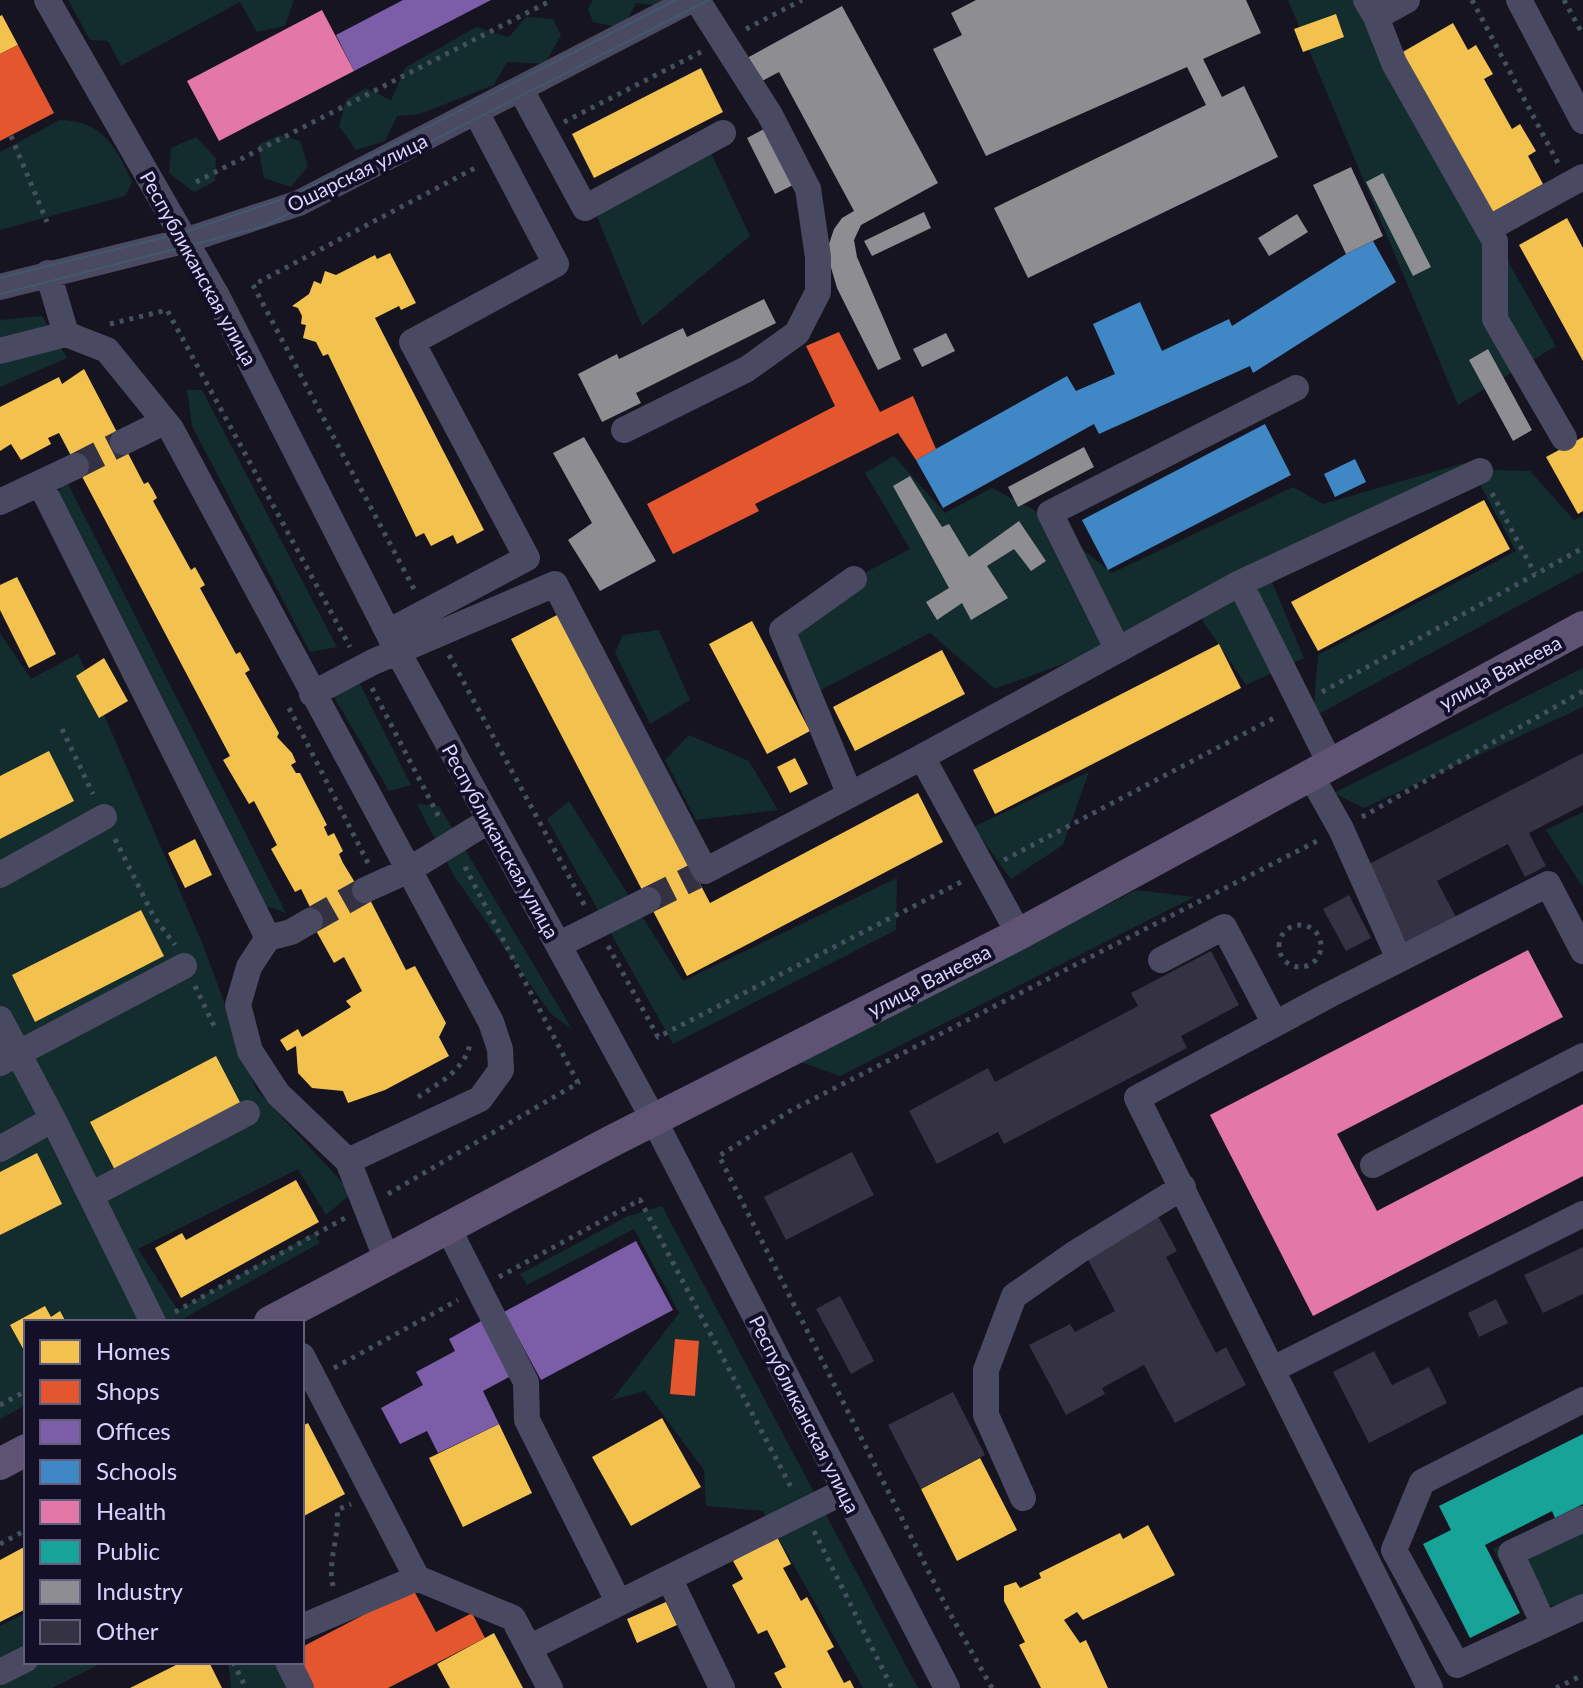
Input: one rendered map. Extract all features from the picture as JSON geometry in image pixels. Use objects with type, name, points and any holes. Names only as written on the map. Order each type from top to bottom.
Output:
[{"type":"main road","name":"улица Ванеева","points":[[279,1320],[654,1120],[1019,934],[1583,627]]},
{"type":"main road","points":[[0,1464],[24,1451]]},
{"type":"street","name":"Республиканская улица","points":[[47,0],[187,240],[393,642],[654,1120],[947,1688]]},
{"type":"street","name":"Ошарская улица","points":[[0,287],[187,240],[299,203],[694,0]]},
{"type":"street","points":[[624,430],[747,369],[797,333],[818,292],[818,257],[808,189],[770,115],[694,0]]},
{"type":"street","points":[[1407,0],[1371,9],[1394,63],[1495,241],[1495,319],[1564,438]]},
{"type":"street","points":[[1519,0],[1583,121]]},
{"type":"street","points":[[521,90],[585,208],[723,133]]},
{"type":"street","points":[[433,623],[527,558],[412,342],[556,264],[476,112]]},
{"type":"street","points":[[1488,229],[1576,181]]},
{"type":"street","points":[[48,273],[66,334]]},
{"type":"street","points":[[0,351],[66,334],[107,350],[164,422],[491,1022],[500,1049],[501,1070],[480,1099],[348,1161]]},
{"type":"street","points":[[1118,650],[1050,513],[1296,388]]},
{"type":"street","points":[[123,442],[164,422]]},
{"type":"street","points":[[0,502],[76,466]]},
{"type":"street","points":[[312,694],[393,642],[433,623],[555,584],[700,874],[1240,583],[1480,471]]},
{"type":"street","points":[[40,483],[268,938]]},
{"type":"street","points":[[850,795],[782,630],[854,579]]},
{"type":"street","points":[[1240,583],[1300,704],[1341,829],[1399,959]]},
{"type":"street","points":[[922,757],[1019,934]]},
{"type":"street","points":[[0,875],[104,817]]},
{"type":"street","points":[[373,886],[407,871],[490,820]]},
{"type":"street","points":[[1430,1688],[1137,1098],[1548,884],[1583,951]]},
{"type":"street","points":[[558,945],[648,900]]},
{"type":"street","points":[[310,921],[291,932],[268,938],[249,967],[238,1005],[250,1051],[278,1094],[348,1161],[387,1260]]},
{"type":"street","points":[[1161,960],[1224,927],[1275,1024]]},
{"type":"street","points":[[9,1058],[184,966]]},
{"type":"street","points":[[0,1019],[9,1058],[53,1119],[152,1320]]},
{"type":"street","points":[[1373,1165],[1583,1056]]},
{"type":"street","points":[[91,1195],[247,1113]]},
{"type":"street","points":[[0,1149],[53,1119]]},
{"type":"street","points":[[1023,1498],[986,1415],[986,1370],[1014,1296],[1077,1252],[1183,1187]]},
{"type":"street","points":[[1273,1369],[1583,1214]]},
{"type":"street","points":[[448,1228],[526,1382],[527,1420],[619,1603]]},
{"type":"street","points":[[304,1360],[417,1578],[513,1618],[550,1688]]},
{"type":"street","points":[[1583,1400],[1422,1482],[1394,1550],[1457,1665],[1583,1607]]},
{"type":"street","points":[[529,1648],[845,1491]]},
{"type":"street","points":[[1544,1625],[1511,1553],[1583,1519]]},
{"type":"street","points":[[304,1626],[417,1578]]},
{"type":"street","points":[[669,1578],[722,1688]]},
{"type":"street","points":[[0,1672],[24,1660]]},
{"type":"street","points":[[289,1664],[301,1688]]},
{"type":"path","points":[[196,182],[552,0]]},
{"type":"path","points":[[1472,0],[1576,181]]},
{"type":"path","points":[[1564,0],[1583,35]]},
{"type":"path","points":[[11,136],[47,222]]},
{"type":"path","points":[[253,285],[658,1037],[1300,704],[1583,548]]},
{"type":"path","points":[[1480,471],[1535,574]]},
{"type":"path","points":[[992,1688],[948,1610],[719,1156],[790,1111],[1341,829],[1583,691]]},
{"type":"path","points":[[287,704],[373,886]]},
{"type":"path","points":[[62,729],[154,917],[172,938],[217,1032]]},
{"type":"path","points":[[1295,925],[1307,925],[1317,932],[1322,943],[1320,955],[1312,964],[1300,967],[1288,964],[1281,954],[1279,942],[1285,931],[1295,925]]},
{"type":"path","points":[[415,1099],[447,1078],[468,1056],[472,1030]]},
{"type":"path","points":[[640,1200],[804,1511],[892,1688]]},
{"type":"path","points":[[0,1405],[24,1392]]},
{"type":"path","points":[[338,1609],[330,1570],[339,1531],[337,1510],[373,1496]]},
{"type":"path","points":[[0,1544],[24,1531]]},
{"type":"path","points":[[234,1664],[246,1688]]},
{"type":"path","points":[[1556,1688],[1583,1675]]},
{"type":"green space","points":[[68,0],[294,0],[285,26],[257,32],[240,2],[121,66],[108,41],[90,40]]},
{"type":"green space","points":[[593,0],[669,0],[663,6],[636,3],[623,28],[593,22],[588,9]]},
{"type":"green space","points":[[1288,0],[1360,0],[1556,346],[1458,405]]},
{"type":"green space","points":[[526,17],[553,19],[561,35],[545,64],[507,62],[494,85],[420,114],[397,116],[385,141],[356,150],[339,126],[346,100],[366,88],[391,100],[405,68],[476,27],[509,37]]},
{"type":"green space","points":[[60,120],[87,125],[114,147],[132,182],[125,196],[0,230],[0,152]]},
{"type":"green space","points":[[702,134],[750,236],[642,326],[588,195]]},
{"type":"green space","points":[[279,135],[300,141],[308,166],[291,187],[264,178],[258,145]]},
{"type":"green space","points":[[196,137],[216,158],[215,181],[194,192],[169,173],[171,148]]},
{"type":"green space","points":[[42,316],[67,358],[0,387],[0,320]]},
{"type":"green space","points":[[187,390],[202,390],[337,647],[310,652],[192,426]]},
{"type":"green space","points":[[894,456],[945,513],[992,488],[1034,510],[1112,573],[1293,487],[1323,504],[1464,463],[1493,470],[1530,471],[1574,520],[1583,516],[1583,571],[1313,717],[1318,655],[1516,551],[1477,479],[1272,582],[1304,658],[1246,685],[1198,614],[995,689],[930,633],[819,691],[774,621],[910,549],[865,473]]},
{"type":"green space","points":[[64,476],[286,913],[260,904],[56,502]]},
{"type":"green space","points":[[659,630],[690,700],[650,724],[615,653],[623,635]]},
{"type":"green space","points":[[0,633],[31,679],[78,654],[203,945],[256,1089],[352,1193],[326,1215],[298,1169],[138,1249],[178,1310],[314,1233],[320,1243],[181,1320],[24,1320],[24,1406],[0,1419]]},
{"type":"green space","points":[[1583,668],[1583,707],[1364,808],[1334,793]]},
{"type":"green space","points":[[356,676],[411,785],[389,791],[333,695]]},
{"type":"green space","points":[[689,735],[749,761],[778,810],[696,820],[665,760]]},
{"type":"green space","points":[[1089,772],[1063,845],[1011,879],[973,827]]},
{"type":"green space","points":[[569,801],[683,981],[897,878],[896,930],[673,1044],[547,819]]},
{"type":"green space","points":[[417,804],[439,806],[572,1029],[551,1014],[454,876]]},
{"type":"green space","points":[[1583,812],[1583,885],[1582,886],[1546,830]]},
{"type":"green space","points":[[1136,890],[1194,897],[840,1076],[800,1062]]},
{"type":"green space","points":[[662,1206],[918,1688],[863,1688],[763,1511],[706,1506],[704,1470],[645,1391],[612,1400],[679,1313],[634,1229],[527,1285],[520,1274],[628,1216]]},
{"type":"green space","points":[[1583,1509],[1583,1606],[1523,1605],[1493,1549],[1548,1520],[1554,1523]]},
{"type":"green space","points":[[24,1614],[24,1664],[100,1664],[52,1688],[0,1688],[0,1626]]},
{"type":"green space","points":[[228,1664],[281,1664],[292,1688],[231,1688]]},
{"type":"building: Homes","points":[[1336,14],[1344,37],[1303,52],[1294,29]]},
{"type":"building: Homes","points":[[0,16],[18,45],[0,54]]},
{"type":"building: Homes","points":[[1453,23],[1468,50],[1476,45],[1493,74],[1484,79],[1512,129],[1520,124],[1536,151],[1528,156],[1543,184],[1491,213],[1401,53]]},
{"type":"building: Homes","points":[[701,68],[723,112],[594,178],[572,134]]},
{"type":"building: Homes","points":[[1567,218],[1583,248],[1583,361],[1519,245]]},
{"type":"building: Homes","points":[[390,253],[416,303],[401,310],[399,306],[375,318],[484,530],[457,544],[453,535],[431,546],[424,533],[416,537],[328,354],[323,356],[316,342],[303,338],[306,325],[301,324],[302,316],[298,308],[292,306],[309,294],[314,281],[321,284],[325,271],[336,275],[375,255],[377,259]]},
{"type":"building: Homes","points":[[84,369],[144,484],[148,482],[153,490],[157,498],[153,501],[191,570],[195,567],[205,585],[200,588],[236,654],[240,652],[250,670],[245,673],[279,733],[277,737],[292,753],[296,762],[291,765],[296,773],[300,773],[327,825],[324,827],[328,836],[334,833],[343,851],[339,854],[343,863],[359,889],[365,890],[406,970],[415,966],[446,1023],[439,1037],[449,1056],[385,1090],[348,1103],[343,1091],[312,1088],[298,1073],[296,1046],[287,1051],[280,1040],[298,1029],[302,1037],[351,1007],[346,1001],[362,991],[344,957],[334,963],[309,918],[314,915],[301,889],[295,892],[271,849],[277,845],[254,801],[249,804],[223,760],[230,756],[59,433],[48,438],[51,444],[21,460],[11,444],[0,451],[0,407],[59,377],[62,384]]},
{"type":"building: Homes","points":[[1583,437],[1583,511],[1578,514],[1546,457]]},
{"type":"building: Homes","points":[[1484,500],[1510,549],[1318,651],[1291,602]]},
{"type":"building: Homes","points":[[17,577],[56,654],[29,668],[0,610],[0,585]]},
{"type":"building: Homes","points":[[559,614],[710,903],[918,793],[943,842],[687,976],[511,639]]},
{"type":"building: Homes","points":[[752,621],[810,731],[767,754],[709,644]]},
{"type":"building: Homes","points":[[1219,644],[1241,688],[995,814],[973,770]]},
{"type":"building: Homes","points":[[942,650],[965,694],[855,751],[833,707]]},
{"type":"building: Homes","points":[[104,658],[128,701],[99,718],[76,676]]},
{"type":"building: Homes","points":[[49,751],[74,801],[0,839],[0,776]]},
{"type":"building: Homes","points":[[795,758],[808,784],[790,793],[777,767]]},
{"type":"building: Homes","points":[[195,839],[212,875],[185,888],[168,853]]},
{"type":"building: Homes","points":[[141,910],[164,956],[35,1022],[12,975]]},
{"type":"building: Homes","points":[[216,1056],[243,1108],[117,1174],[90,1122]]},
{"type":"building: Homes","points":[[37,1153],[62,1204],[0,1235],[0,1172]]},
{"type":"building: Homes","points":[[296,1180],[319,1222],[181,1298],[155,1248],[182,1233],[186,1240]]},
{"type":"building: Homes","points":[[45,1306],[51,1317],[60,1311],[65,1320],[24,1320],[24,1350],[10,1325]]},
{"type":"building: Homes","points":[[662,1418],[701,1487],[631,1526],[592,1457]]},
{"type":"building: Homes","points":[[308,1423],[345,1494],[304,1516],[304,1425]]},
{"type":"building: Homes","points":[[499,1424],[532,1493],[463,1527],[429,1458]]},
{"type":"building: Homes","points":[[980,1458],[1017,1530],[957,1561],[921,1489]]},
{"type":"building: Homes","points":[[1148,1525],[1175,1575],[1083,1620],[1077,1612],[1064,1620],[1080,1643],[1086,1640],[1108,1688],[1041,1688],[1019,1645],[1025,1642],[1004,1601],[1004,1586],[1016,1582],[1020,1588],[1041,1578],[1039,1573],[1120,1533],[1123,1539]]},
{"type":"building: Homes","points":[[777,1537],[791,1564],[783,1568],[801,1601],[807,1597],[834,1647],[827,1651],[844,1683],[850,1680],[854,1688],[782,1688],[774,1673],[786,1667],[767,1630],[758,1634],[732,1585],[743,1579],[733,1561]]},
{"type":"building: Homes","points":[[24,1547],[24,1610],[0,1622],[0,1560]]},
{"type":"building: Homes","points":[[666,1602],[677,1625],[637,1643],[627,1619]]},
{"type":"building: Homes","points":[[494,1633],[523,1688],[450,1688],[437,1664]]},
{"type":"building: Homes","points":[[178,1664],[210,1664],[222,1688],[130,1688]]},
{"type":"building: Shops","points":[[18,45],[54,113],[0,141],[0,54]]},
{"type":"building: Shops","points":[[839,332],[880,412],[913,396],[936,449],[916,460],[898,433],[755,504],[759,511],[673,554],[647,504],[835,406],[806,346]]},
{"type":"building: Shops","points":[[675,1339],[699,1341],[695,1396],[670,1394]]},
{"type":"building: Shops","points":[[413,1589],[436,1632],[472,1613],[485,1638],[388,1688],[312,1688],[303,1664],[304,1646]]},
{"type":"building: Offices","points":[[403,0],[491,0],[354,71],[336,35]]},
{"type":"building: Offices","points":[[636,1241],[673,1310],[541,1380],[504,1312]]},
{"type":"building: Offices","points":[[481,1321],[511,1376],[483,1391],[499,1424],[438,1453],[427,1431],[400,1444],[381,1408],[423,1385],[416,1372],[455,1351],[449,1339]]},
{"type":"building: Schools","points":[[1373,241],[1396,282],[1253,373],[1250,366],[1099,434],[1094,424],[943,508],[916,460],[1067,376],[1076,391],[1115,374],[1093,324],[1140,302],[1162,351],[1229,319],[1232,326],[1346,254]]},
{"type":"building: Schools","points":[[1265,424],[1291,475],[1108,570],[1082,520]]},
{"type":"building: Schools","points":[[1355,459],[1366,482],[1335,497],[1324,474]]},
{"type":"building: Health","points":[[322,10],[354,71],[219,141],[187,81]]},
{"type":"building: Health","points":[[1528,950],[1563,1017],[1337,1134],[1377,1211],[1583,1104],[1583,1176],[1313,1316],[1210,1115]]},
{"type":"building: Public","points":[[1583,1434],[1583,1504],[1555,1518],[1552,1511],[1485,1545],[1520,1613],[1470,1638],[1423,1544],[1451,1530],[1439,1506]]},
{"type":"building: Industry","points":[[976,0],[1246,0],[1261,33],[1203,59],[1222,97],[1244,86],[1278,157],[1028,278],[994,208],[1206,105],[1187,67],[986,156],[933,49],[962,35],[951,13]]},
{"type":"building: Industry","points":[[842,6],[938,183],[861,225],[854,240],[857,257],[901,359],[878,370],[837,288],[830,264],[829,244],[834,229],[842,218],[854,211],[779,72],[760,82],[747,58]]},
{"type":"building: Industry","points":[[766,128],[795,184],[775,194],[747,138]]},
{"type":"building: Industry","points":[[1351,167],[1383,236],[1346,254],[1313,185]]},
{"type":"building: Industry","points":[[1383,173],[1431,267],[1413,276],[1366,182]]},
{"type":"building: Industry","points":[[924,212],[931,228],[872,256],[864,241]]},
{"type":"building: Industry","points":[[1297,214],[1308,232],[1269,256],[1258,238]]},
{"type":"building: Industry","points":[[764,299],[776,323],[636,393],[641,403],[602,422],[578,374],[617,354],[619,359],[683,328],[687,337]]},
{"type":"building: Industry","points":[[946,333],[955,351],[922,367],[913,349]]},
{"type":"building: Industry","points":[[1488,349],[1532,430],[1513,441],[1469,360]]},
{"type":"building: Industry","points":[[584,437],[656,561],[600,591],[568,540],[592,523],[553,453]]},
{"type":"building: Industry","points":[[1084,447],[1094,467],[1018,507],[1008,487]]},
{"type":"building: Industry","points":[[910,476],[942,527],[949,524],[969,557],[1019,521],[1046,561],[1031,571],[1014,549],[987,566],[1008,598],[971,620],[962,603],[937,620],[926,602],[949,588],[893,486]]},
{"type":"building: Other","points":[[1583,753],[1583,805],[1529,833],[1546,866],[1525,877],[1508,844],[1437,881],[1456,917],[1406,942],[1367,865]]},
{"type":"building: Other","points":[[1349,895],[1371,938],[1346,951],[1323,909]]},
{"type":"building: Other","points":[[1211,951],[1239,1005],[1181,1036],[1187,1048],[1004,1144],[998,1132],[937,1164],[909,1111],[988,1068],[995,1082],[1138,1006],[1131,993]]},
{"type":"building: Other","points":[[852,1152],[874,1195],[786,1240],[764,1197]]},
{"type":"building: Other","points":[[1157,1214],[1177,1251],[1166,1257],[1216,1353],[1226,1347],[1246,1385],[1175,1423],[1144,1365],[1102,1388],[1105,1394],[1066,1415],[1029,1345],[1070,1324],[1075,1332],[1115,1311],[1084,1252]]},
{"type":"building: Other","points":[[1583,1247],[1583,1294],[1543,1313],[1524,1275]]},
{"type":"building: Other","points":[[840,1296],[874,1361],[851,1374],[816,1309]]},
{"type":"building: Other","points":[[1496,1299],[1508,1323],[1479,1337],[1468,1313]]},
{"type":"building: Other","points":[[1374,1351],[1392,1385],[1429,1367],[1447,1403],[1369,1443],[1333,1372]]},
{"type":"building: Other","points":[[953,1392],[985,1455],[921,1489],[888,1425]]},
{"type":"tunnel","points":[[76,466],[123,442]]},
{"type":"tunnel","points":[[648,900],[696,876]]},
{"type":"tunnel","points":[[310,921],[365,890]]},
{"type":"tram line","points":[[0,278],[182,233],[297,194],[676,0]]},
{"type":"tram line","points":[[0,294],[265,226],[709,0]]}]
